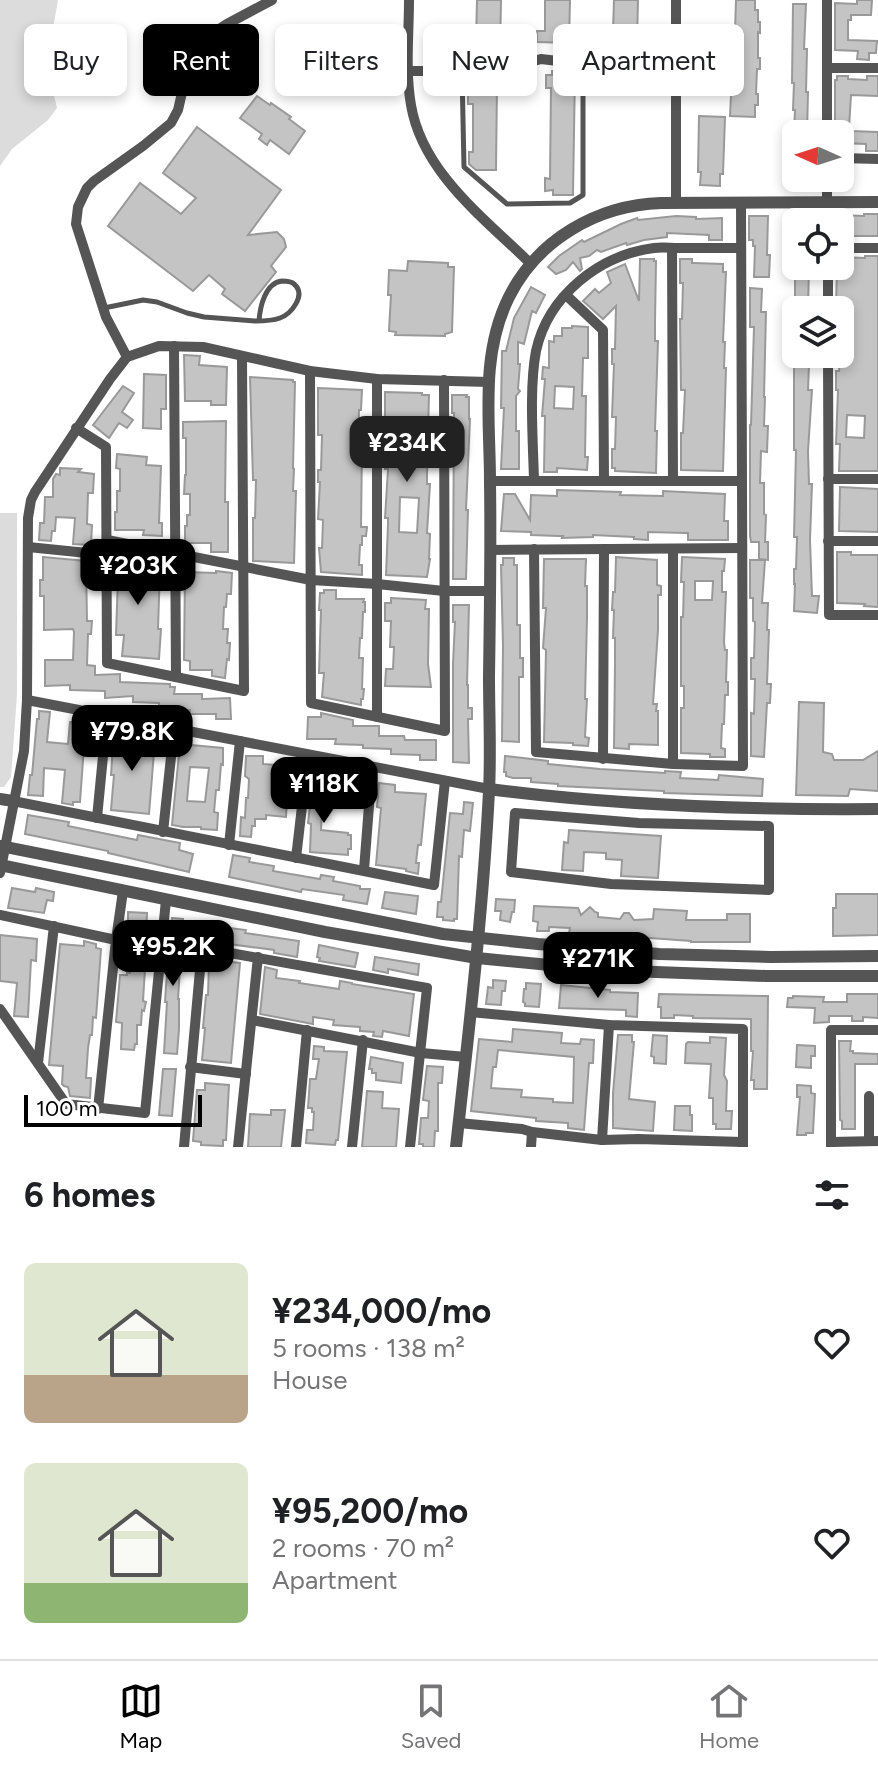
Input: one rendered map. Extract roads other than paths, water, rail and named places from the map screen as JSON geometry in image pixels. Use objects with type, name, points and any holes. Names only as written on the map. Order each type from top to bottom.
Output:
[{"type":"street","points":[[127,357],[103,308],[76,224],[78,207],[94,181],[171,123],[178,110],[190,58],[205,38],[272,0]]},
{"type":"street","points":[[409,0],[409,89],[418,137],[436,168],[455,190],[531,264]]},
{"type":"street","points":[[676,0],[676,24]]},
{"type":"street","points":[[827,0],[827,120]]},
{"type":"street","points":[[827,68],[878,68]]},
{"type":"street","points":[[409,71],[423,71]]},
{"type":"street","points":[[676,96],[676,202]]},
{"type":"street","points":[[854,158],[878,159]]},
{"type":"street","points":[[827,192],[827,208]]},
{"type":"street","points":[[456,1147],[477,958],[489,789],[489,382],[491,350],[509,297],[531,264],[564,234],[598,215],[633,205],[676,202],[878,202]]},
{"type":"street","points":[[534,549],[536,752],[673,764],[743,766],[741,203]]},
{"type":"street","points":[[534,480],[533,384],[536,351],[543,329],[566,295],[582,278],[627,254],[655,248],[740,248]]},
{"type":"street","points":[[672,248],[673,480]]},
{"type":"street","points":[[854,248],[878,248]]},
{"type":"street","points":[[566,295],[603,330],[604,480]]},
{"type":"street","points":[[489,382],[377,379],[310,371],[203,347],[159,346],[127,357],[76,428],[31,500],[28,518],[24,751],[7,800],[0,868],[340,935],[477,958],[602,970],[766,976],[878,976]]},
{"type":"street","points":[[174,346],[176,677]]},
{"type":"street","points":[[76,428],[106,447],[107,663],[244,691],[242,357]]},
{"type":"street","points":[[828,368],[829,615],[878,615]]},
{"type":"street","points":[[310,371],[311,703],[445,731],[444,380]]},
{"type":"street","points":[[377,379],[377,717]]},
{"type":"street","points":[[828,479],[878,479]]},
{"type":"street","points":[[490,481],[741,481]]},
{"type":"street","points":[[107,540],[311,580],[444,591],[490,591]]},
{"type":"street","points":[[828,541],[878,541]]},
{"type":"street","points":[[28,547],[107,555]]},
{"type":"street","points":[[490,550],[742,548]]},
{"type":"street","points":[[603,759],[604,549]]},
{"type":"street","points":[[673,549],[673,764]]},
{"type":"street","points":[[27,700],[489,789],[600,802],[686,807],[878,809]]},
{"type":"street","points":[[97,818],[107,715]]},
{"type":"street","points":[[163,832],[174,729]]},
{"type":"street","points":[[229,845],[240,741]]},
{"type":"street","points":[[296,858],[308,755]]},
{"type":"street","points":[[364,870],[372,767]]},
{"type":"street","points":[[7,800],[434,885],[445,781]]},
{"type":"street","points":[[599,819],[600,802]]},
{"type":"street","points":[[685,824],[686,807]]},
{"type":"street","points":[[515,813],[685,824],[769,826],[769,890],[611,884],[511,872],[515,813]]},
{"type":"street","points":[[2,846],[443,934],[659,954],[878,956]]},
{"type":"street","points":[[98,1109],[123,891]]},
{"type":"street","points":[[0,1009],[66,1104],[145,1113],[166,900]]},
{"type":"street","points":[[0,915],[116,940]]},
{"type":"street","points":[[38,1063],[54,926]]},
{"type":"street","points":[[184,1147],[202,948],[427,988],[410,1147]]},
{"type":"street","points":[[238,1147],[258,957]]},
{"type":"street","points":[[459,1123],[638,1143],[743,1144],[743,1029],[609,1025],[470,1012]]},
{"type":"street","points":[[252,1020],[421,1053],[466,1057]]},
{"type":"street","points":[[602,1140],[609,1025]]},
{"type":"street","points":[[296,1147],[307,1030]]},
{"type":"street","points":[[869,1096],[874,1141],[831,1145],[831,1030],[878,1030]]},
{"type":"street","points":[[352,1147],[363,1040]]},
{"type":"street","points":[[190,1067],[246,1074]]},
{"type":"street","points":[[531,1147],[532,1132]]},
{"type":"lane","points":[[463,96],[464,167],[507,204],[570,203],[583,195],[583,96]]},
{"type":"lane","points":[[103,308],[143,300],[204,317],[259,321],[278,319],[290,312],[299,296],[295,284],[281,281],[271,286],[259,321]]}]
